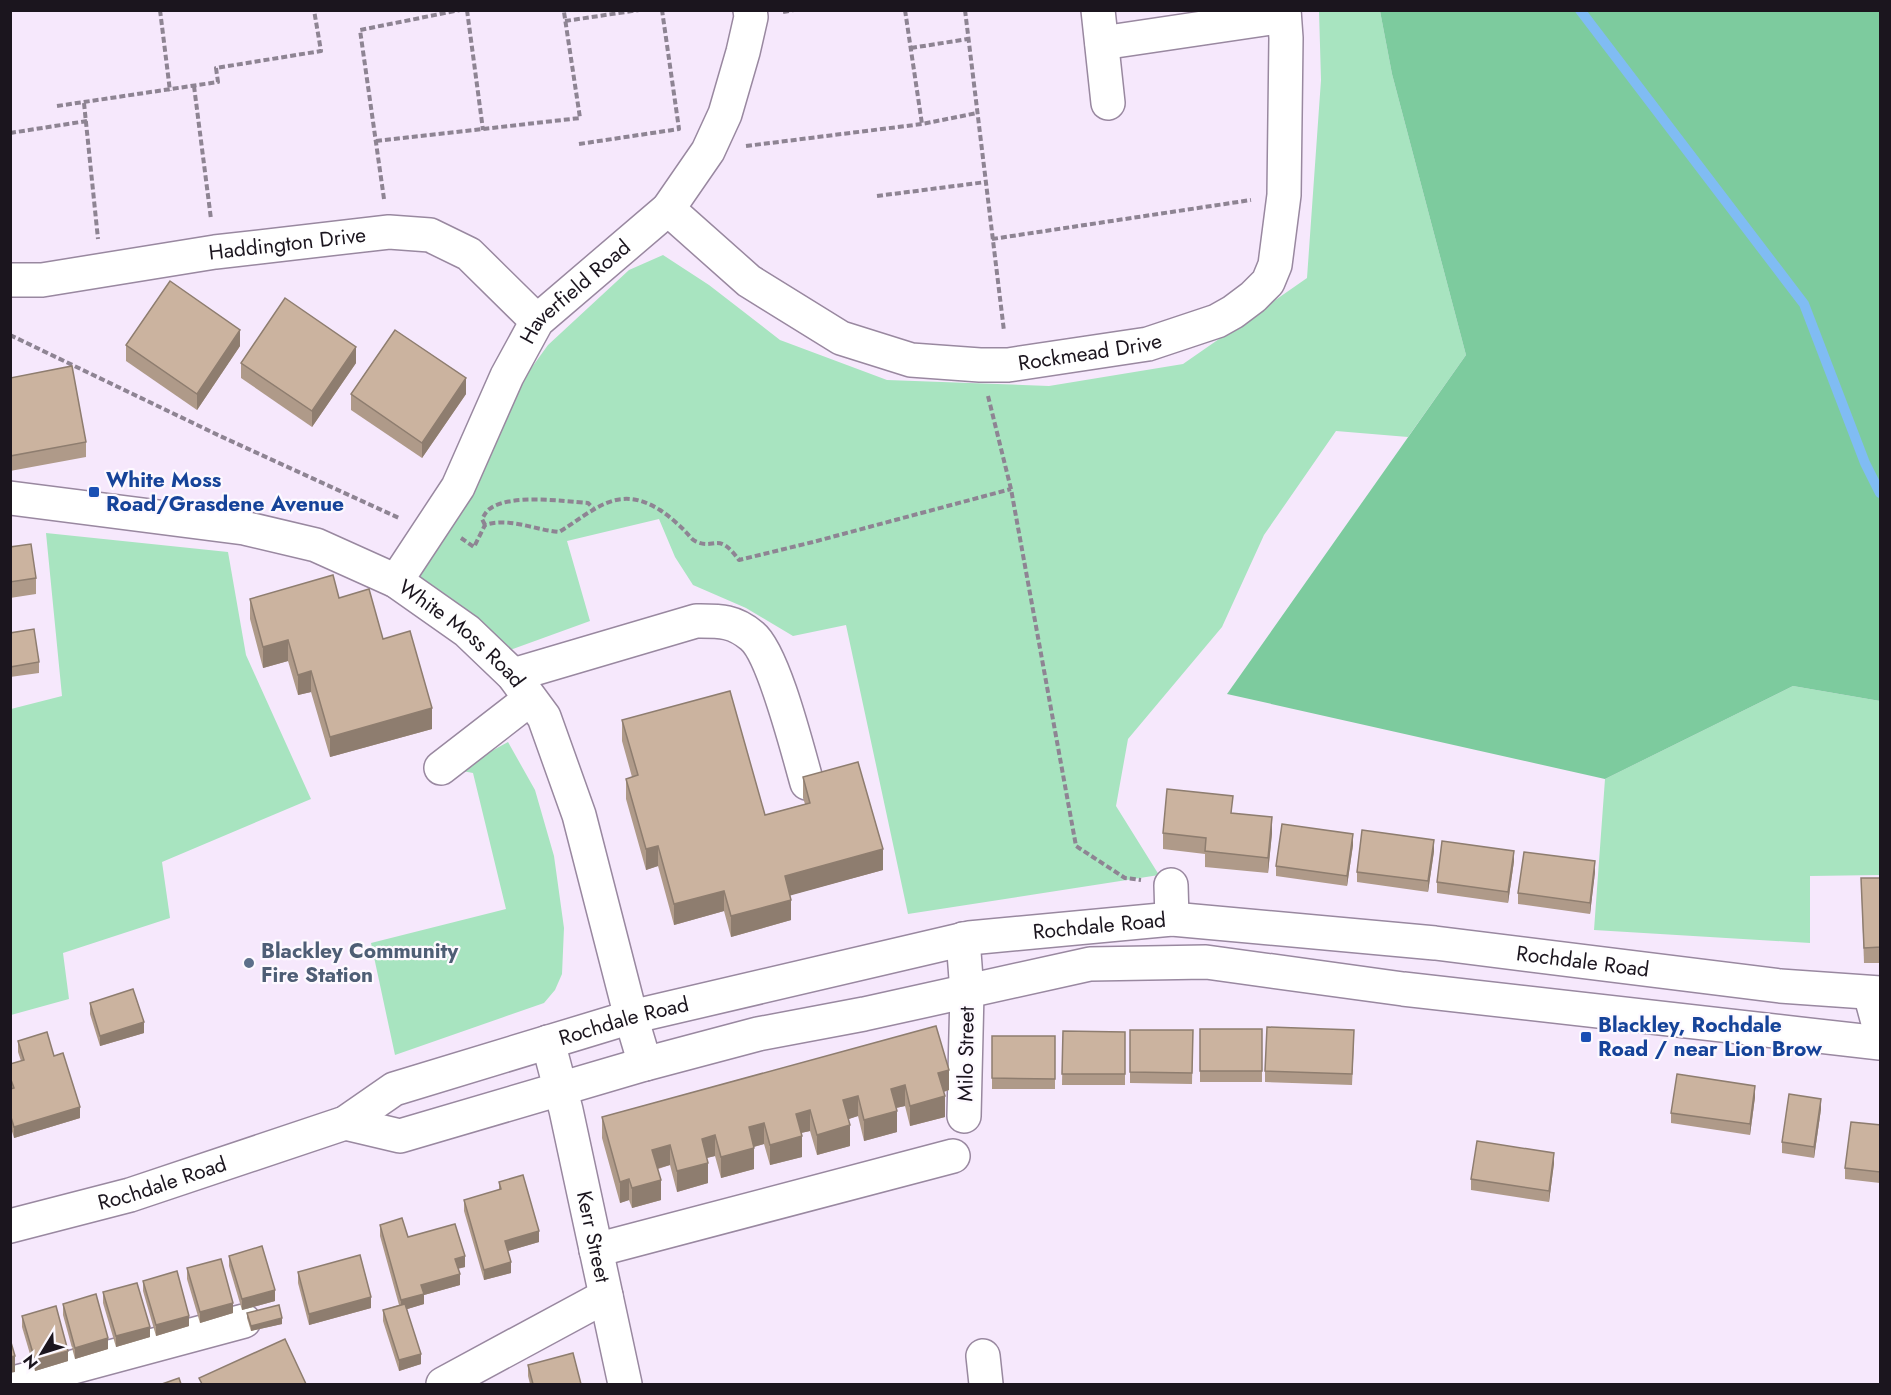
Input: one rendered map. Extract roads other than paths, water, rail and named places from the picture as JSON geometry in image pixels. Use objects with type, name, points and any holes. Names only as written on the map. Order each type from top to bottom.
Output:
[{"type":"street","name":"Haverfield Road","points":[[396,581],[458,487],[507,376],[537,321],[668,209],[708,151],[725,114],[743,52],[751,17],[750,10]]},
{"type":"street","points":[[1098,10],[1107,103]]},
{"type":"street","points":[[1102,43],[1284,13]]},
{"type":"street","name":"Rockmead Drive","points":[[668,209],[749,281],[841,338],[911,360],[994,365],[1148,344],[1217,321],[1233,312],[1268,282],[1275,265],[1284,195],[1286,38],[1284,13]]},
{"type":"street","name":"Haddington Drive","points":[[10,280],[42,280],[215,252],[389,232],[430,235],[469,254],[537,321]]},
{"type":"street","name":"White Moss Road","points":[[10,498],[244,528],[316,545],[396,581],[466,631],[522,687],[544,717],[579,815],[645,1064]]},
{"type":"street","points":[[441,768],[522,687],[696,621],[725,621],[753,637],[772,670],[807,783]]},
{"type":"street","points":[[1171,885],[1172,920]]},
{"type":"street","name":"Rochdale Road","points":[[10,1226],[130,1195],[345,1124],[394,1089],[631,1017],[963,939],[1006,933],[1172,920],[1435,943],[1780,986],[1875,993]]},
{"type":"street","name":"Milo Street","points":[[963,939],[967,992],[964,1116]]},
{"type":"street","name":"Rochdale Road","points":[[345,1124],[400,1136],[645,1064],[758,1034],[967,992],[1090,964],[1206,962],[1403,989],[1881,1043]]},
{"type":"street","points":[[1875,993],[1881,1030]]},
{"type":"street","name":"Kerr Street","points":[[548,1042],[561,1089],[625,1384]]},
{"type":"street","points":[[596,1250],[954,1156]]},
{"type":"street","points":[[443,1384],[606,1296]]},
{"type":"street","points":[[10,1384],[244,1321]]},
{"type":"waterway","points":[[1580,10],[1804,304],[1865,463],[1880,493]]},
{"type":"place","name":"White Moss Road/Grasdene Avenue","points":[[94,492]]},
{"type":"place","name":"Blackley Community Fire Station","points":[[249,963]]},
{"type":"place","name":"Blackley, Rochdale Road / near Lion Brow","points":[[1586,1037]]}]
